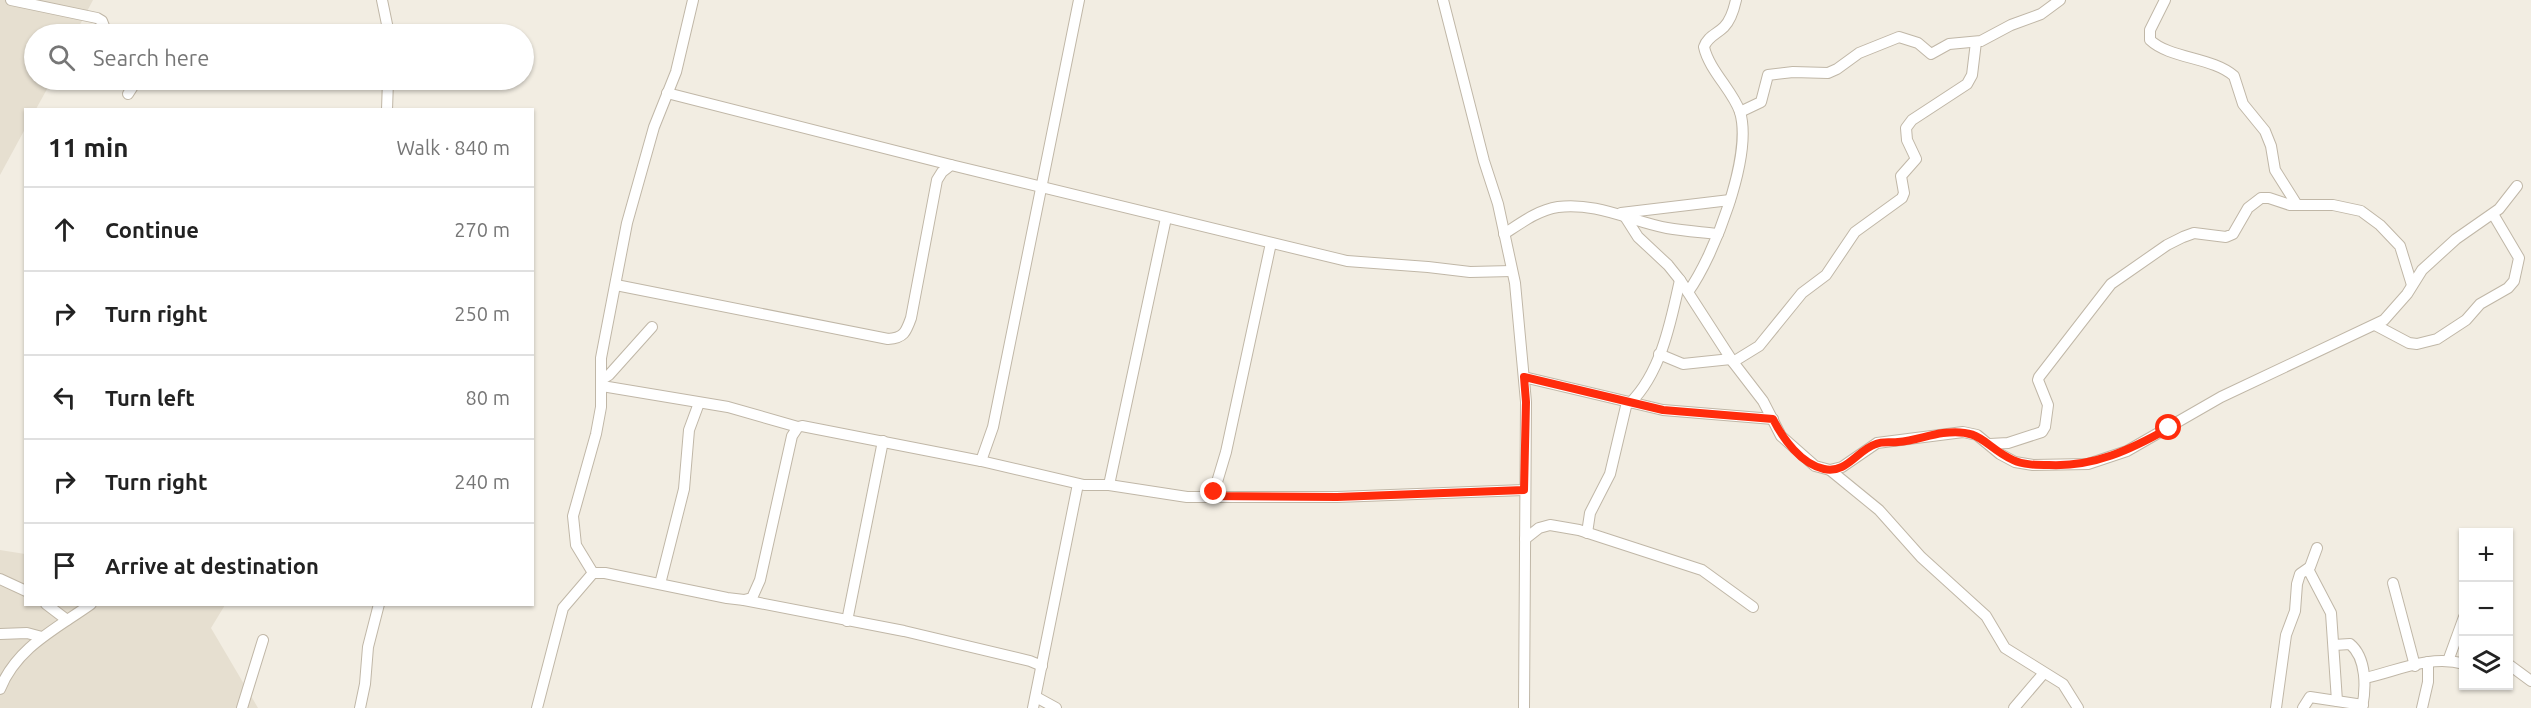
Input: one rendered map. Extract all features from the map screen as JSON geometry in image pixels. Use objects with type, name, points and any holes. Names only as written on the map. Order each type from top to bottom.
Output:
[{"type":"street","points":[[11,0],[97,18],[103,24]]},
{"type":"street","points":[[382,0],[388,24]]},
{"type":"street","points":[[593,573],[576,544],[573,516],[596,434],[603,395],[601,358],[627,223],[654,127],[676,72],[693,0]]},
{"type":"street","points":[[981,461],[993,427],[1079,0]]},
{"type":"street","points":[[1443,0],[1512,270],[1526,402],[1524,708]]},
{"type":"street","points":[[1688,292],[1718,234],[1730,200],[1739,162],[1742,135],[1740,112],[1704,47],[1706,41],[1724,27],[1730,19],[1736,0]]},
{"type":"street","points":[[1740,112],[1761,102],[1768,75],[1793,72],[1828,73],[1858,53],[1899,37],[1910,39],[1932,54],[1949,44],[1964,41],[1976,42],[2041,14],[2060,0]]},
{"type":"street","points":[[2165,0],[2150,30],[2150,40],[2160,46],[2221,68],[2234,76],[2243,104],[2268,138],[2275,170],[2297,205]]},
{"type":"street","points":[[1659,354],[1689,364],[1732,360],[1759,346],[1802,293],[1826,275],[1855,232],[1902,198],[1904,193],[1901,176],[1916,159],[1907,140],[1906,128],[1912,120],[1967,84],[1972,75],[1976,42]]},
{"type":"street","points":[[128,94],[131,90]]},
{"type":"street","points":[[387,108],[388,90]]},
{"type":"street","points":[[667,93],[1042,188],[1361,264],[1428,267],[1470,273],[1512,270]]},
{"type":"street","points":[[616,285],[888,339],[898,338],[905,333],[911,318],[937,180],[942,172],[951,165]]},
{"type":"street","points":[[1830,470],[1848,464],[1877,443],[1963,432],[1977,435],[2000,454],[2015,462],[2066,466],[2088,464],[2127,451],[2221,397],[2375,326],[2397,306],[2422,270],[2440,253],[2493,214],[2517,186]]},
{"type":"street","points":[[1990,444],[2008,443],[2042,432],[2046,427],[2048,405],[2038,380],[2039,377],[2111,284],[2167,245],[2183,237],[2194,233],[2226,237],[2232,234],[2248,208],[2261,198],[2297,205],[2333,205],[2351,208],[2370,217],[2400,246],[2412,285]]},
{"type":"street","points":[[1621,214],[1730,200]]},
{"type":"street","points":[[1504,234],[1531,216],[1560,207],[1589,208],[1621,214],[1666,228],[1718,234]]},
{"type":"street","points":[[1621,214],[1638,237],[1668,265],[1680,280],[1732,360],[1763,401],[1781,436],[1799,454],[1815,466],[1830,470],[1879,510],[1921,557],[1986,616],[2005,648],[2043,674],[2056,679],[2068,689],[2078,708]]},
{"type":"street","points":[[2375,326],[2409,343],[2426,343],[2454,329],[2480,303],[2508,288],[2514,281],[2519,258],[2493,214]]},
{"type":"street","points":[[1109,485],[1166,218]]},
{"type":"street","points":[[1207,496],[1214,492],[1227,452],[1271,243]]},
{"type":"street","points":[[1587,533],[1590,513],[1610,474],[1629,403],[1644,387],[1659,354],[1680,280]]},
{"type":"street","points":[[602,383],[652,327]]},
{"type":"street","points":[[1524,377],[1629,403],[1706,415],[1773,419]]},
{"type":"street","points":[[602,383],[728,407],[798,427],[807,426],[884,441],[1078,484],[1109,485],[1187,497],[1337,497],[1524,490]]},
{"type":"street","points":[[660,584],[684,489],[689,430],[699,403]]},
{"type":"street","points":[[744,600],[752,598],[760,580],[792,436],[798,427]]},
{"type":"street","points":[[847,621],[884,441]]},
{"type":"street","points":[[1056,708],[1035,703],[1078,484]]},
{"type":"street","points":[[1525,539],[1539,528],[1551,525],[1564,526],[1702,570],[1753,607]]},
{"type":"street","points":[[2276,708],[2287,630],[2295,611],[2298,580],[2303,571],[2308,568],[2317,548]]},
{"type":"street","points":[[2308,568],[2330,609],[2337,700]]},
{"type":"street","points":[[593,573],[934,637],[1030,661],[1041,666]]},
{"type":"street","points":[[537,708],[563,608],[593,573]]},
{"type":"street","points":[[0,579],[24,590]]},
{"type":"street","points":[[2393,583],[2415,666]]},
{"type":"street","points":[[49,606],[67,620]]},
{"type":"street","points":[[0,688],[12,664],[42,637],[88,606]]},
{"type":"street","points":[[360,708],[365,684],[368,647],[378,606]]},
{"type":"street","points":[[2448,661],[2459,629]]},
{"type":"street","points":[[0,634],[27,633],[42,637]]},
{"type":"street","points":[[242,708],[263,639]]},
{"type":"street","points":[[2303,708],[2310,697],[2337,700],[2362,707],[2365,678],[2353,646],[2334,645]]},
{"type":"street","points":[[2365,678],[2428,662],[2459,663]]},
{"type":"street","points":[[2422,708],[2428,682],[2428,662]]},
{"type":"street","points":[[2513,668],[2531,681]]},
{"type":"street","points":[[2014,708],[2043,674]]},
{"type":"shaded area","points":[[0,0],[93,0],[80,24],[24,24],[24,90],[46,90],[37,108],[24,108],[24,131],[0,175]]},
{"type":"shaded area","points":[[0,550],[24,554],[24,606],[224,606],[211,628],[258,708],[0,708]]},
{"type":"route","points":[[1214,492],[1207,496],[1311,498],[1524,490],[1526,402],[1524,377],[1663,410],[1773,419],[1781,436],[1799,454],[1815,466],[1830,470],[1848,464],[1877,443],[1963,432],[1977,435],[2000,454],[2015,462],[2066,466],[2088,464],[2127,451],[2169,428]]}]
